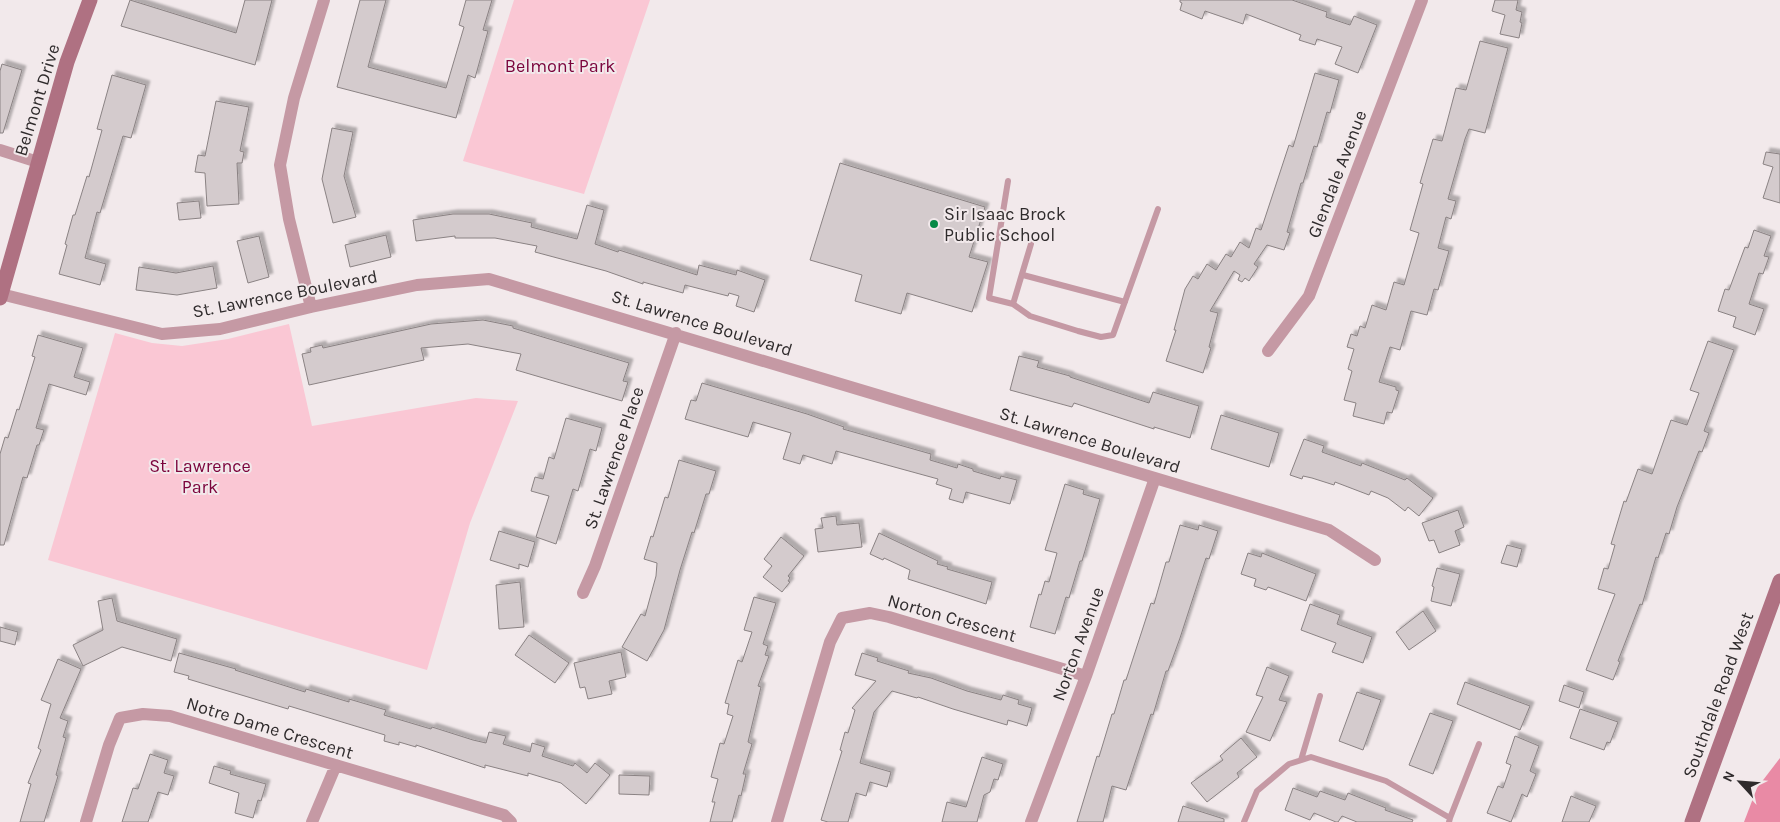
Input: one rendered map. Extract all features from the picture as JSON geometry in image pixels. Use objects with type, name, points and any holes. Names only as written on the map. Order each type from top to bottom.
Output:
[{"type":"street","name":"Belmont Drive","points":[[1,296],[66,62],[90,0]]},
{"type":"street","points":[[311,307],[289,219],[280,165],[294,98],[324,0]]},
{"type":"street","name":"Glendale Avenue","points":[[1268,351],[1309,296],[1422,0]]},
{"type":"street","points":[[0,150],[38,162]]},
{"type":"street","name":"St. Lawrence Boulevard","points":[[1,296],[162,334],[220,329],[311,307],[417,286],[489,278],[1329,530],[1375,560]]},
{"type":"street","name":"St. Lawrence Place","points":[[583,593],[595,566],[676,333]]},
{"type":"street","name":"Norton Avenue","points":[[1031,822],[1086,676],[1155,478]]},
{"type":"street","name":"Southdale Road West","points":[[1692,822],[1780,581]]},
{"type":"street","name":"Norton Crescent","points":[[777,822],[830,642],[842,618],[870,613],[889,617],[1086,676]]},
{"type":"street","name":"Notre Dame Crescent","points":[[86,822],[109,745],[120,718],[142,714],[170,716],[504,815],[511,822]]},
{"type":"street","points":[[312,822],[336,766]]},
{"type":"lane","points":[[1008,181],[990,298],[1013,304],[1030,316],[1101,337],[1113,335],[1158,209]]},
{"type":"lane","points":[[1013,304],[1032,244]]},
{"type":"lane","points":[[1023,275],[1125,302]]},
{"type":"lane","points":[[1301,760],[1320,696]]},
{"type":"lane","points":[[1244,822],[1257,791],[1289,764],[1310,757],[1386,781],[1449,820],[1479,744]]},
{"type":"green space","name":"Belmont Park","points":[[514,0],[650,0],[584,194],[463,161]]},
{"type":"green space","name":"St. Lawrence Park","points":[[289,324],[312,426],[476,398],[518,401],[470,523],[427,670],[48,560],[115,333],[152,343],[182,346],[228,339]]},
{"type":"shaded area","points":[[1780,758],[1780,822],[1744,822],[1757,788]]},
{"type":"building","points":[[130,0],[236,33],[245,0],[272,0],[255,65],[121,26]]},
{"type":"building","points":[[360,0],[386,0],[368,67],[446,88],[464,27],[459,25],[466,0],[492,0],[483,30],[488,31],[475,78],[468,75],[456,118],[337,87]]},
{"type":"building","points":[[1180,0],[1292,0],[1327,12],[1326,17],[1350,25],[1354,16],[1377,25],[1358,73],[1335,64],[1342,47],[1317,39],[1315,45],[1299,40],[1301,35],[1246,14],[1243,24],[1205,11],[1202,19],[1180,10],[1182,3]]},
{"type":"building","points":[[1495,0],[1518,0],[1516,10],[1522,12],[1519,38],[1500,34],[1505,15],[1492,11]]},
{"type":"building","points":[[1480,41],[1508,48],[1485,133],[1469,129],[1465,139],[1448,199],[1456,201],[1451,219],[1446,217],[1438,248],[1449,251],[1438,290],[1434,289],[1427,315],[1411,311],[1400,350],[1390,347],[1379,382],[1396,387],[1396,390],[1399,391],[1392,413],[1387,412],[1384,424],[1353,416],[1356,403],[1344,400],[1352,371],[1348,369],[1354,349],[1347,347],[1351,334],[1357,336],[1360,326],[1365,328],[1372,305],[1386,310],[1394,282],[1404,285],[1419,233],[1410,230],[1423,184],[1420,183],[1433,139],[1442,141],[1456,88],[1466,90]]},
{"type":"building","points":[[2,64],[22,70],[3,133],[0,133],[0,71]]},
{"type":"building","points":[[1315,73],[1339,80],[1330,113],[1327,112],[1317,147],[1314,146],[1303,183],[1301,183],[1287,232],[1290,233],[1284,250],[1267,245],[1254,264],[1258,267],[1249,281],[1245,278],[1242,282],[1238,280],[1240,275],[1234,271],[1210,311],[1218,313],[1209,347],[1211,348],[1203,373],[1166,361],[1176,330],[1174,330],[1185,289],[1193,276],[1198,279],[1207,264],[1216,270],[1226,254],[1231,257],[1240,242],[1249,248],[1256,228],[1261,230],[1289,145],[1293,147]]},
{"type":"building","points":[[112,75],[146,85],[131,138],[123,136],[100,213],[97,212],[85,258],[106,264],[100,285],[59,274],[73,215],[75,215],[87,176],[89,177],[102,130],[97,129]]},
{"type":"building","points":[[216,101],[249,107],[240,151],[244,152],[242,163],[237,163],[239,204],[207,206],[205,173],[195,172],[198,155],[205,156]]},
{"type":"building","points":[[332,128],[353,132],[344,176],[356,217],[333,223],[322,179]]},
{"type":"building","points":[[1766,152],[1780,154],[1780,203],[1763,198],[1773,167],[1763,164]]},
{"type":"building","points":[[840,163],[985,207],[969,257],[988,262],[972,312],[907,293],[901,314],[855,301],[862,275],[810,260]]},
{"type":"building","points":[[199,201],[201,218],[179,220],[177,203]]},
{"type":"building","points":[[587,205],[604,210],[595,244],[697,275],[699,265],[736,275],[737,270],[765,280],[754,312],[736,306],[739,296],[729,293],[728,296],[685,285],[683,293],[643,282],[643,284],[606,271],[535,252],[537,246],[495,238],[455,238],[455,236],[416,241],[413,220],[453,214],[489,214],[532,223],[531,227],[577,239]]},
{"type":"building","points":[[1754,230],[1771,236],[1764,256],[1769,257],[1763,274],[1759,273],[1749,304],[1764,309],[1755,335],[1733,327],[1736,317],[1718,311],[1725,289],[1729,290],[1745,247],[1748,248]]},
{"type":"building","points":[[386,235],[391,257],[350,267],[345,245]]},
{"type":"building","points":[[259,236],[269,277],[248,283],[237,241]]},
{"type":"building","points":[[213,266],[217,288],[177,295],[136,290],[139,267],[176,273]]},
{"type":"building","points":[[483,320],[513,326],[513,328],[629,363],[623,381],[628,382],[622,401],[516,370],[521,354],[468,344],[421,348],[424,360],[309,385],[302,354],[311,352],[310,348],[322,345],[323,348],[431,324]]},
{"type":"building","points":[[38,335],[83,348],[74,377],[90,382],[86,395],[49,384],[36,428],[44,430],[39,445],[37,445],[27,478],[23,477],[4,545],[0,545],[0,454],[5,437],[8,438],[17,409],[19,410],[35,357],[32,356]]},
{"type":"building","points":[[1708,341],[1734,350],[1704,431],[1709,433],[1702,452],[1699,451],[1677,507],[1669,534],[1666,533],[1658,558],[1656,557],[1642,605],[1640,604],[1618,661],[1620,662],[1613,680],[1586,670],[1615,594],[1598,589],[1604,568],[1608,569],[1615,545],[1611,544],[1624,501],[1626,502],[1638,469],[1652,474],[1671,420],[1687,425],[1699,393],[1690,390]]},
{"type":"building","points":[[1019,356],[1039,361],[1037,367],[1070,376],[1149,403],[1153,392],[1199,406],[1190,438],[1154,427],[1154,429],[1074,403],[1072,407],[1010,390]]},
{"type":"building","points":[[702,383],[807,414],[844,427],[843,429],[931,454],[930,460],[957,468],[958,464],[973,469],[973,471],[1000,479],[1001,476],[1017,480],[1010,504],[966,492],[963,503],[949,499],[952,489],[936,484],[938,479],[836,451],[832,464],[803,455],[800,464],[783,459],[791,433],[753,422],[748,437],[685,419],[691,400],[696,401]]},
{"type":"building","points":[[1221,415],[1279,433],[1269,467],[1211,449]]},
{"type":"building","points":[[566,418],[602,428],[596,451],[590,449],[578,491],[573,489],[556,544],[536,537],[549,496],[531,491],[535,477],[543,479],[549,457],[554,459]]},
{"type":"building","points":[[1304,439],[1324,446],[1322,452],[1361,466],[1362,463],[1405,480],[1407,478],[1433,498],[1419,516],[1408,507],[1405,511],[1388,498],[1371,491],[1369,495],[1335,482],[1334,485],[1312,478],[1303,476],[1302,479],[1290,475]]},
{"type":"building","points":[[679,460],[716,471],[709,494],[706,494],[694,533],[692,532],[664,630],[647,661],[622,647],[641,614],[645,616],[656,576],[657,563],[644,559],[665,497],[668,498]]},
{"type":"building","points":[[1065,484],[1084,490],[1083,494],[1100,499],[1082,561],[1080,561],[1069,598],[1066,597],[1055,634],[1030,627],[1039,594],[1041,595],[1045,581],[1049,582],[1057,553],[1045,550]]},
{"type":"building","points":[[1458,510],[1464,527],[1455,531],[1460,545],[1439,553],[1434,540],[1429,541],[1422,523]]},
{"type":"building","points":[[836,516],[837,525],[859,523],[862,547],[818,552],[815,529],[823,528],[821,518]]},
{"type":"building","points":[[1180,525],[1198,530],[1199,525],[1218,531],[1209,559],[1206,558],[1126,790],[1112,786],[1103,822],[1077,822],[1097,756],[1099,757],[1151,603],[1154,604],[1166,562],[1169,562]]},
{"type":"building","points":[[499,531],[535,542],[528,567],[519,564],[519,569],[490,560]]},
{"type":"building","points":[[879,533],[938,561],[937,564],[948,567],[947,569],[992,582],[986,604],[908,579],[910,570],[870,554]]},
{"type":"building","points":[[781,537],[804,556],[788,576],[790,578],[788,581],[790,582],[782,592],[763,577],[772,566],[764,559]]},
{"type":"building","points":[[1507,545],[1522,549],[1517,567],[1501,563]]},
{"type":"building","points":[[1248,553],[1261,557],[1262,553],[1316,574],[1306,601],[1268,587],[1266,590],[1254,586],[1256,579],[1241,574]]},
{"type":"building","points":[[1437,568],[1460,574],[1451,606],[1431,601],[1434,587],[1432,586]]},
{"type":"building","points":[[520,582],[524,627],[499,629],[496,585]]},
{"type":"building","points":[[754,597],[776,603],[763,644],[768,646],[765,655],[769,656],[758,686],[761,687],[748,742],[752,744],[743,774],[746,774],[741,796],[739,795],[732,822],[710,822],[715,802],[712,802],[718,779],[711,777],[720,743],[724,744],[733,716],[727,714],[729,704],[725,703],[738,660],[742,662],[752,632],[744,630]]},
{"type":"building","points":[[112,598],[117,621],[177,639],[171,661],[122,647],[83,666],[73,645],[103,630],[98,601]]},
{"type":"building","points":[[1310,604],[1340,615],[1337,624],[1372,637],[1363,663],[1332,652],[1336,643],[1301,630]]},
{"type":"building","points":[[1423,611],[1436,631],[1409,650],[1396,632]]},
{"type":"building","points":[[0,627],[18,632],[15,645],[0,641]]},
{"type":"building","points":[[529,635],[569,663],[555,683],[515,655]]},
{"type":"building","points":[[621,652],[626,677],[609,681],[612,694],[588,699],[585,687],[580,688],[574,663]]},
{"type":"building","points":[[179,653],[236,669],[305,692],[306,689],[349,702],[349,699],[386,710],[384,715],[473,740],[486,743],[489,732],[506,736],[503,744],[530,752],[532,743],[545,747],[542,756],[573,766],[575,763],[587,773],[595,763],[610,775],[586,804],[561,783],[528,773],[528,776],[485,765],[485,768],[416,745],[416,747],[399,742],[399,745],[384,741],[385,735],[289,706],[288,709],[188,679],[189,676],[174,672]]},
{"type":"building","points":[[862,653],[878,658],[877,661],[909,671],[908,673],[931,678],[967,691],[1001,700],[1003,695],[1019,700],[1018,704],[1032,708],[1027,726],[1008,720],[1007,725],[918,697],[892,691],[874,712],[860,763],[891,772],[887,787],[870,782],[866,796],[856,793],[848,822],[821,820],[842,751],[840,750],[845,732],[848,733],[855,710],[852,708],[876,681],[855,675]]},
{"type":"building","points":[[58,659],[81,669],[60,718],[68,721],[63,737],[66,738],[56,775],[58,776],[44,822],[20,822],[31,784],[28,783],[41,750],[38,748],[51,704],[41,700]]},
{"type":"building","points":[[1267,667],[1289,676],[1279,700],[1287,702],[1270,741],[1246,732],[1263,697],[1256,695]]},
{"type":"building","points":[[1465,682],[1530,706],[1520,730],[1457,704]]},
{"type":"building","points":[[1564,685],[1584,692],[1579,708],[1559,701]]},
{"type":"building","points":[[1357,692],[1381,700],[1363,750],[1339,741]]},
{"type":"building","points":[[1580,709],[1618,722],[1610,743],[1607,742],[1604,750],[1570,738]]},
{"type":"building","points":[[1430,713],[1453,721],[1433,774],[1409,765]]},
{"type":"building","points":[[1515,736],[1539,746],[1530,771],[1536,774],[1527,797],[1522,794],[1511,822],[1487,813],[1498,786],[1503,788],[1511,765],[1506,763]]},
{"type":"building","points":[[1241,738],[1257,757],[1237,773],[1239,777],[1207,802],[1191,783],[1223,760],[1220,756]]},
{"type":"building","points":[[150,754],[168,760],[164,773],[174,776],[168,795],[158,792],[148,822],[122,822],[133,788],[138,789]]},
{"type":"building","points":[[982,757],[1003,764],[998,780],[994,779],[990,792],[984,795],[977,822],[942,822],[947,802],[966,807]]},
{"type":"building","points":[[214,766],[231,771],[230,774],[266,784],[261,801],[258,800],[253,818],[235,813],[239,793],[209,783]]},
{"type":"building","points":[[619,775],[650,776],[649,795],[619,794]]},
{"type":"building","points":[[1293,788],[1317,797],[1320,791],[1345,800],[1348,793],[1386,808],[1385,810],[1413,820],[1412,822],[1357,822],[1342,816],[1336,822],[1314,813],[1310,820],[1285,810]]},
{"type":"building","points":[[1571,796],[1596,806],[1589,822],[1562,822]]},
{"type":"building","points":[[1183,806],[1224,819],[1224,822],[1178,822]]},
{"type":"place","name":"Sir Isaac Brock Public School","points":[[934,224]]}]
